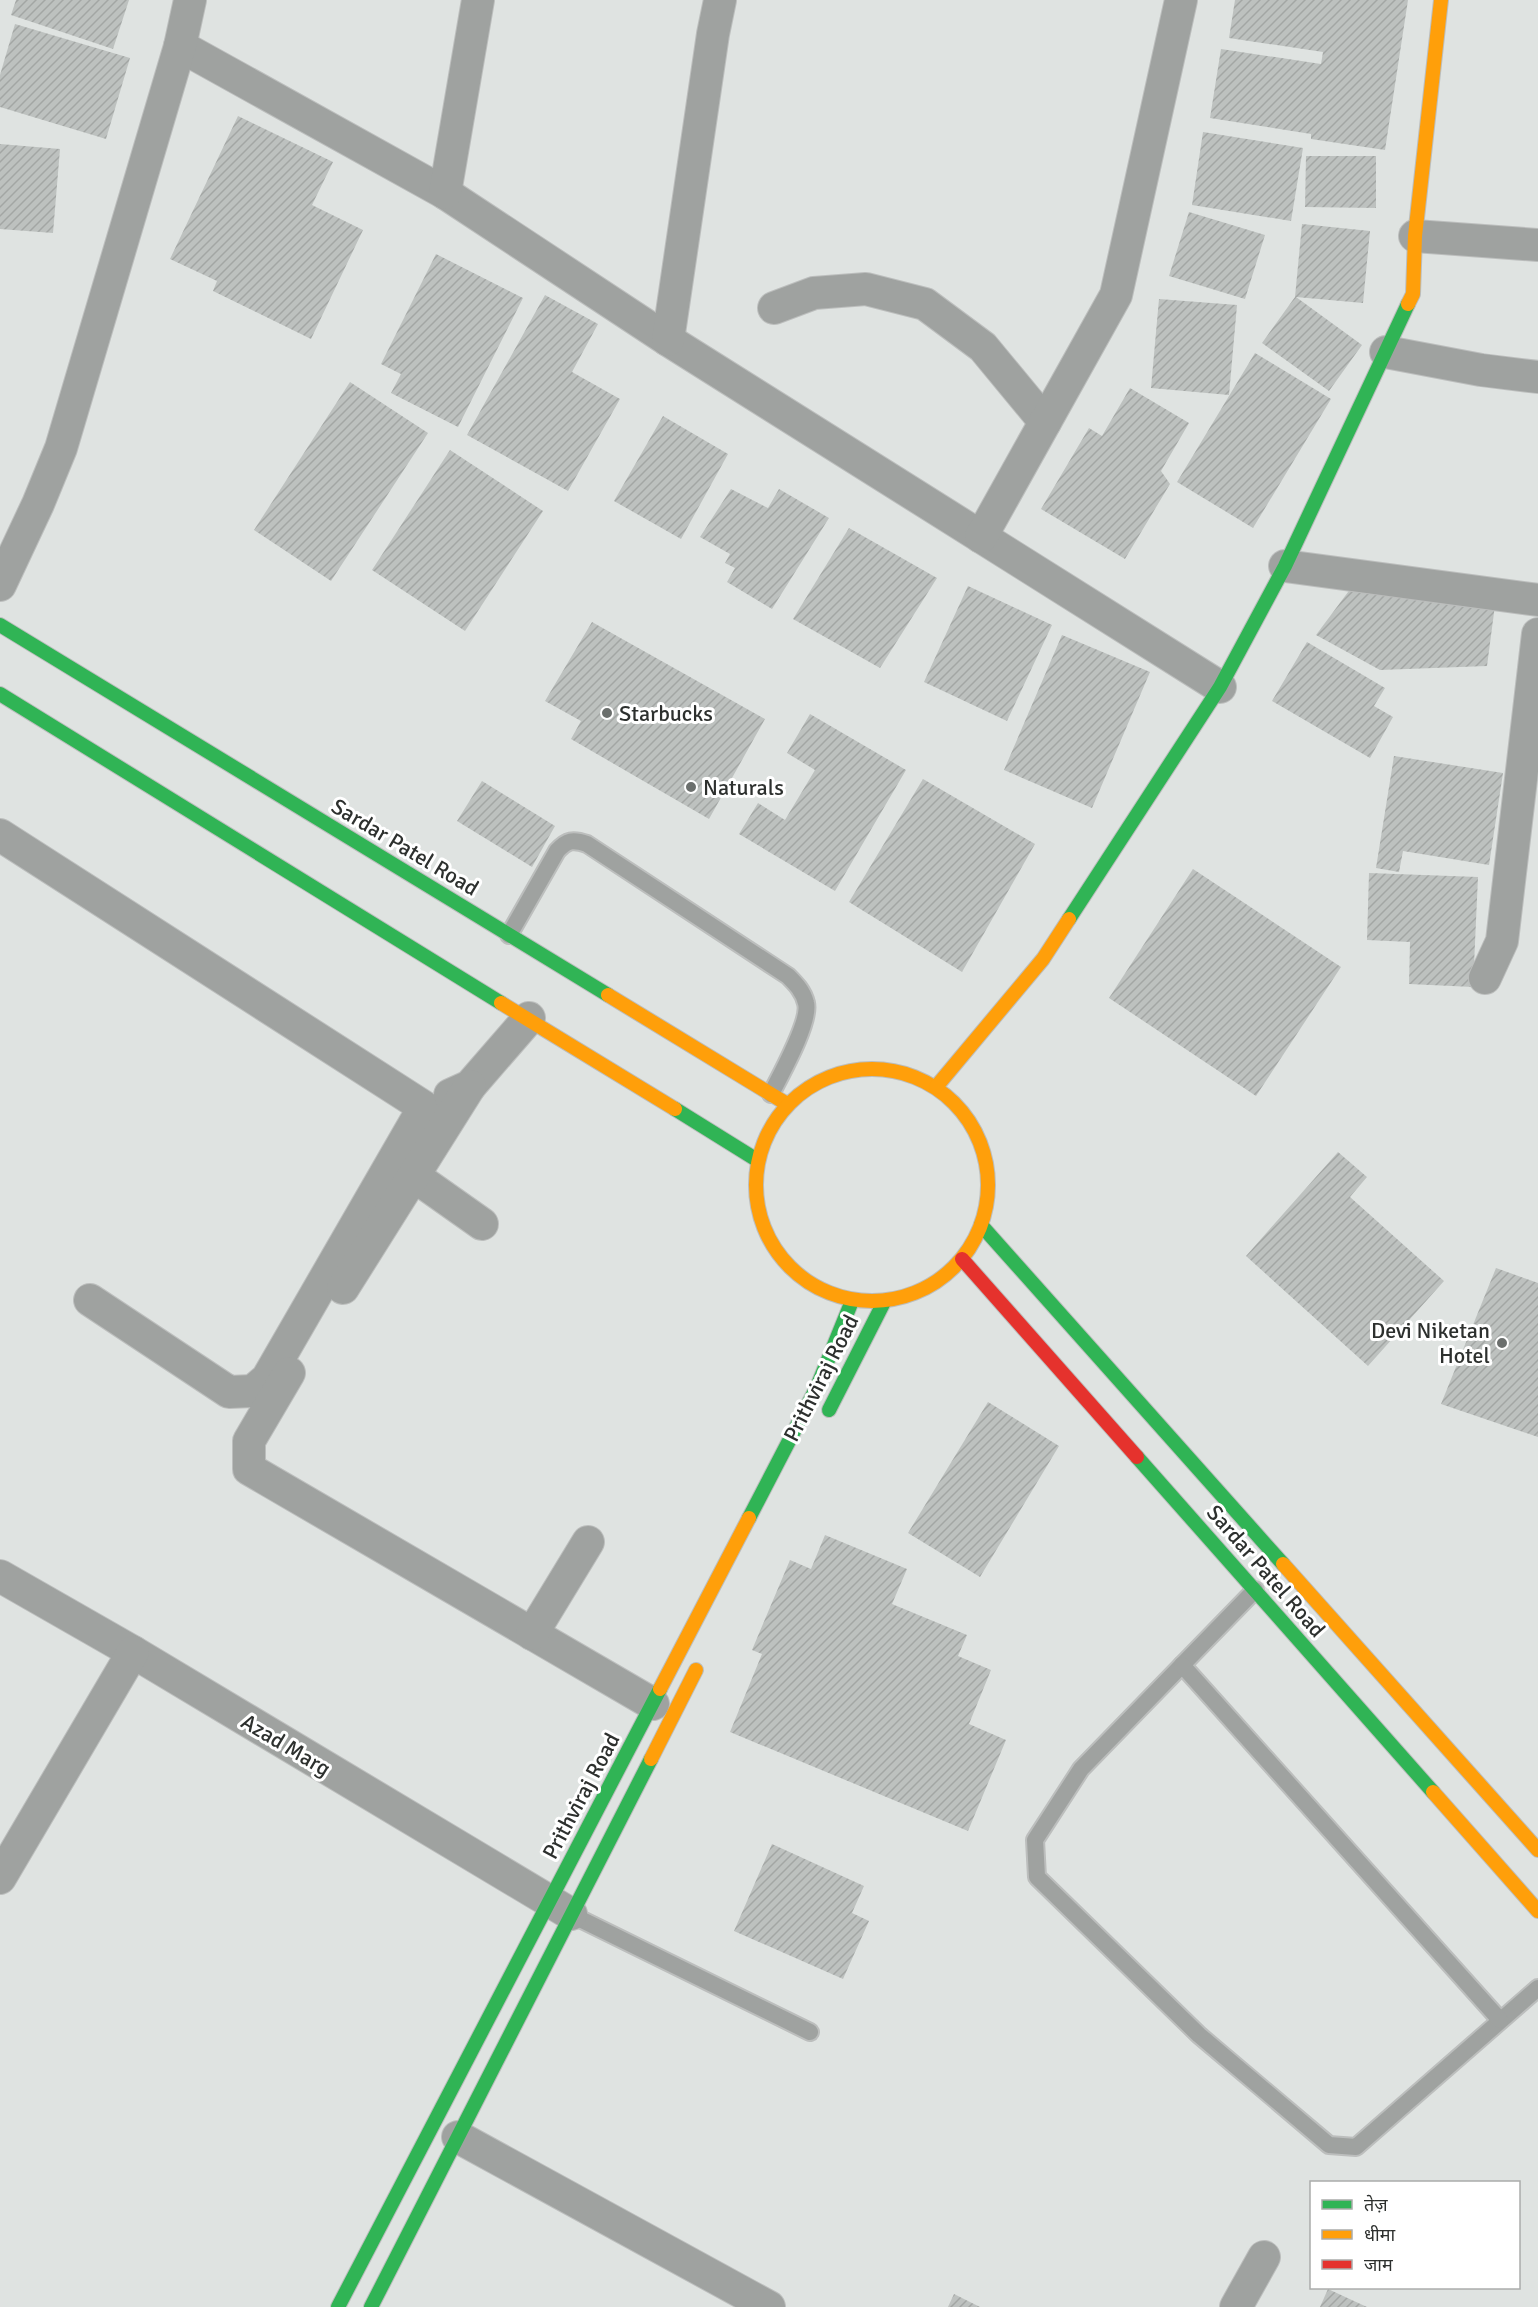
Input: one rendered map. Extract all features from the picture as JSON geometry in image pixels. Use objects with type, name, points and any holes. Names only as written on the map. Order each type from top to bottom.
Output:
[{"type":"street","points":[[0,585],[61,448],[180,46],[190,0]]},
{"type":"street","points":[[444,193],[478,0]]},
{"type":"street","points":[[668,340],[711,45],[720,0]]},
{"type":"street","points":[[981,537],[1116,295],[1181,0]]},
{"type":"street","points":[[936,1087],[1043,959],[1220,687],[1285,566],[1413,294],[1415,236],[1441,0]]},
{"type":"street","points":[[180,46],[444,193],[668,340],[1220,687]]},
{"type":"street","points":[[1415,236],[1538,245]]},
{"type":"street","points":[[774,308],[814,293],[866,290],[925,304],[983,347],[1045,422]]},
{"type":"street","points":[[1386,352],[1480,370],[1538,377]]},
{"type":"street","points":[[1285,566],[1538,600]]},
{"type":"street","name":"Sardar Patel Road","points":[[0,626],[787,1104]]},
{"type":"street","points":[[1485,978],[1502,941],[1538,634]]},
{"type":"street","points":[[0,696],[529,1018],[757,1160]]},
{"type":"street","points":[[0,835],[424,1107]]},
{"type":"street","points":[[529,1018],[470,1086],[264,1412],[249,1441],[249,1469],[653,1704]]},
{"type":"street","points":[[874,1068],[906,1073],[936,1087],[964,1113],[982,1148],[988,1186],[981,1225],[963,1259],[927,1288],[884,1302],[852,1301],[809,1284],[775,1251],[757,1207],[757,1160],[787,1104],[812,1084],[842,1072],[874,1068]]},
{"type":"street","points":[[90,1300],[229,1392],[253,1391],[267,1379],[424,1107],[470,1086]]},
{"type":"street","points":[[414,1176],[482,1224]]},
{"type":"street","name":"Sardar Patel Road","points":[[981,1225],[1538,1850]]},
{"type":"street","name":"Sardar Patel Road","points":[[963,1259],[1538,1911]]},
{"type":"street","name":"Prithviraj Road","points":[[371,2307],[458,2137],[653,1704],[817,1387],[852,1301]]},
{"type":"street","name":"Prithviraj Road","points":[[824,1418],[884,1302]]},
{"type":"street","points":[[532,1634],[588,1542]]},
{"type":"street","name":"Azad Marg","points":[[0,1576],[560,1909]]},
{"type":"street","points":[[0,1878],[133,1653]]},
{"type":"street","name":"Prithviraj Road","points":[[339,2307],[701,1661]]},
{"type":"street","points":[[458,2137],[769,2307]]},
{"type":"street","points":[[1236,2307],[1264,2257]]},
{"type":"lane","points":[[509,935],[557,851],[565,843],[574,840],[587,844],[788,976],[801,990],[807,1005],[804,1023],[771,1094]]},
{"type":"lane","points":[[1255,1590],[1082,1769],[1035,1840],[1037,1877],[1199,2035],[1329,2145],[1356,2147],[1538,1988]]},
{"type":"lane","points":[[1182,1665],[1500,2020]]},
{"type":"lane","points":[[560,1909],[810,2032]]},
{"type":"building","points":[[16,0],[129,0],[113,49],[11,15]]},
{"type":"building","points":[[1235,0],[1408,0],[1385,150],[1311,139],[1311,134],[1210,118],[1221,49],[1321,64],[1323,52],[1229,38]]},
{"type":"building","points":[[15,24],[130,58],[106,139],[0,107],[0,75]]},
{"type":"building","points":[[238,116],[333,162],[312,205],[363,230],[311,339],[213,291],[217,281],[170,259]]},
{"type":"building","points":[[1203,132],[1303,148],[1291,221],[1192,205]]},
{"type":"building","points":[[0,144],[60,149],[53,233],[0,229]]},
{"type":"building","points":[[1306,156],[1376,156],[1376,208],[1305,207]]},
{"type":"building","points":[[1189,212],[1265,235],[1245,299],[1169,276]]},
{"type":"building","points":[[1302,224],[1370,231],[1363,303],[1296,297],[1362,345],[1329,391],[1262,343],[1295,297]]},
{"type":"building","points":[[436,254],[523,298],[458,427],[391,393],[401,374],[381,364]]},
{"type":"building","points":[[545,295],[598,324],[572,372],[620,399],[568,491],[467,435]]},
{"type":"building","points":[[1159,299],[1237,305],[1229,395],[1151,388]]},
{"type":"building","points":[[1255,353],[1331,399],[1253,528],[1177,482]]},
{"type":"building","points":[[350,382],[428,433],[331,581],[254,530]]},
{"type":"building","points":[[1130,388],[1189,423],[1161,471],[1170,484],[1125,559],[1041,509],[1089,428],[1102,436]]},
{"type":"building","points":[[663,416],[728,454],[681,539],[614,501]]},
{"type":"building","points":[[450,450],[543,511],[465,631],[372,570]]},
{"type":"building","points":[[731,489],[768,508],[779,489],[829,518],[772,609],[727,582],[735,568],[725,563],[730,554],[700,537]]},
{"type":"building","points":[[849,528],[937,578],[880,668],[793,619]]},
{"type":"building","points":[[1354,584],[1495,605],[1487,666],[1380,670],[1316,635]]},
{"type":"building","points":[[968,586],[1052,625],[1007,721],[924,682]]},
{"type":"building","points":[[592,622],[765,719],[709,819],[571,739],[581,721],[545,701]]},
{"type":"building","points":[[1062,635],[1150,672],[1092,808],[1004,770]]},
{"type":"building","points":[[1307,642],[1385,688],[1374,706],[1393,717],[1370,758],[1272,701]]},
{"type":"building","points":[[810,714],[906,770],[835,891],[739,834],[758,803],[785,820],[815,770],[787,753]]},
{"type":"building","points":[[1394,756],[1503,773],[1489,865],[1403,851],[1399,872],[1376,868]]},
{"type":"building","points":[[923,779],[1035,844],[962,972],[849,902]]},
{"type":"building","points":[[482,781],[555,826],[532,867],[457,821]]},
{"type":"building","points":[[1193,869],[1341,967],[1256,1096],[1109,998]]},
{"type":"building","points":[[1369,873],[1478,877],[1473,987],[1409,984],[1410,942],[1367,940]]},
{"type":"building","points":[[1338,1152],[1367,1177],[1350,1197],[1444,1281],[1368,1366],[1246,1256]]},
{"type":"building","name":"Devi Niketan Hotel","points":[[1496,1268],[1538,1283],[1538,1437],[1441,1404]]},
{"type":"building","points":[[988,1402],[1059,1446],[980,1577],[908,1533]]},
{"type":"building","points":[[825,1535],[907,1569],[892,1604],[967,1635],[958,1656],[991,1670],[969,1724],[1006,1740],[968,1831],[730,1732],[762,1654],[752,1650],[790,1560],[811,1569]]},
{"type":"building","points":[[772,1844],[864,1886],[852,1913],[869,1921],[843,1979],[734,1931]]},
{"type":"building","points":[[1328,2289],[1367,2307],[1320,2307]]},
{"type":"building","points":[[954,2294],[980,2307],[948,2307]]},
{"type":"traffic: fast","points":[[1069,919],[1220,687],[1285,566],[1408,304]]},
{"type":"traffic: fast","points":[[0,625],[608,995]]},
{"type":"traffic: fast","points":[[0,694],[501,1003]]},
{"type":"traffic: fast","points":[[675,1109],[757,1160]]},
{"type":"traffic: fast","points":[[981,1225],[1283,1564]]},
{"type":"traffic: fast","points":[[749,1518],[817,1387],[852,1301]]},
{"type":"traffic: fast","points":[[829,1410],[884,1302]]},
{"type":"traffic: fast","points":[[1137,1457],[1433,1792]]},
{"type":"traffic: fast","points":[[338,2307],[660,1689]]},
{"type":"traffic: fast","points":[[371,2307],[651,1759]]},
{"type":"traffic: slow","points":[[1408,304],[1413,294],[1415,236],[1441,0]]},
{"type":"traffic: slow","points":[[936,1087],[1043,959],[1069,919]]},
{"type":"traffic: slow","points":[[608,995],[787,1104]]},
{"type":"traffic: slow","points":[[501,1003],[675,1109]]},
{"type":"traffic: slow","points":[[872,1069],[895,1071],[916,1078],[927,1083],[954,1103],[974,1130],[979,1141],[986,1162],[988,1185],[986,1208],[979,1229],[974,1240],[954,1267],[927,1287],[916,1292],[895,1299],[872,1301],[849,1299],[828,1292],[817,1287],[790,1267],[770,1240],[765,1229],[758,1208],[756,1185],[758,1162],[765,1141],[770,1130],[790,1103],[817,1083],[828,1078],[849,1071],[872,1069]]},
{"type":"traffic: slow","points":[[660,1689],[749,1518]]},
{"type":"traffic: slow","points":[[1283,1564],[1538,1850]]},
{"type":"traffic: slow","points":[[651,1759],[696,1670]]},
{"type":"traffic: slow","points":[[1433,1792],[1538,1911]]},
{"type":"traffic: jam","points":[[962,1259],[1137,1457]]},
{"type":"place","name":"Starbucks","points":[[607,713]]},
{"type":"place","name":"Naturals","points":[[691,787]]},
{"type":"place","name":"Devi Niketan Hotel","points":[[1502,1343]]}]
